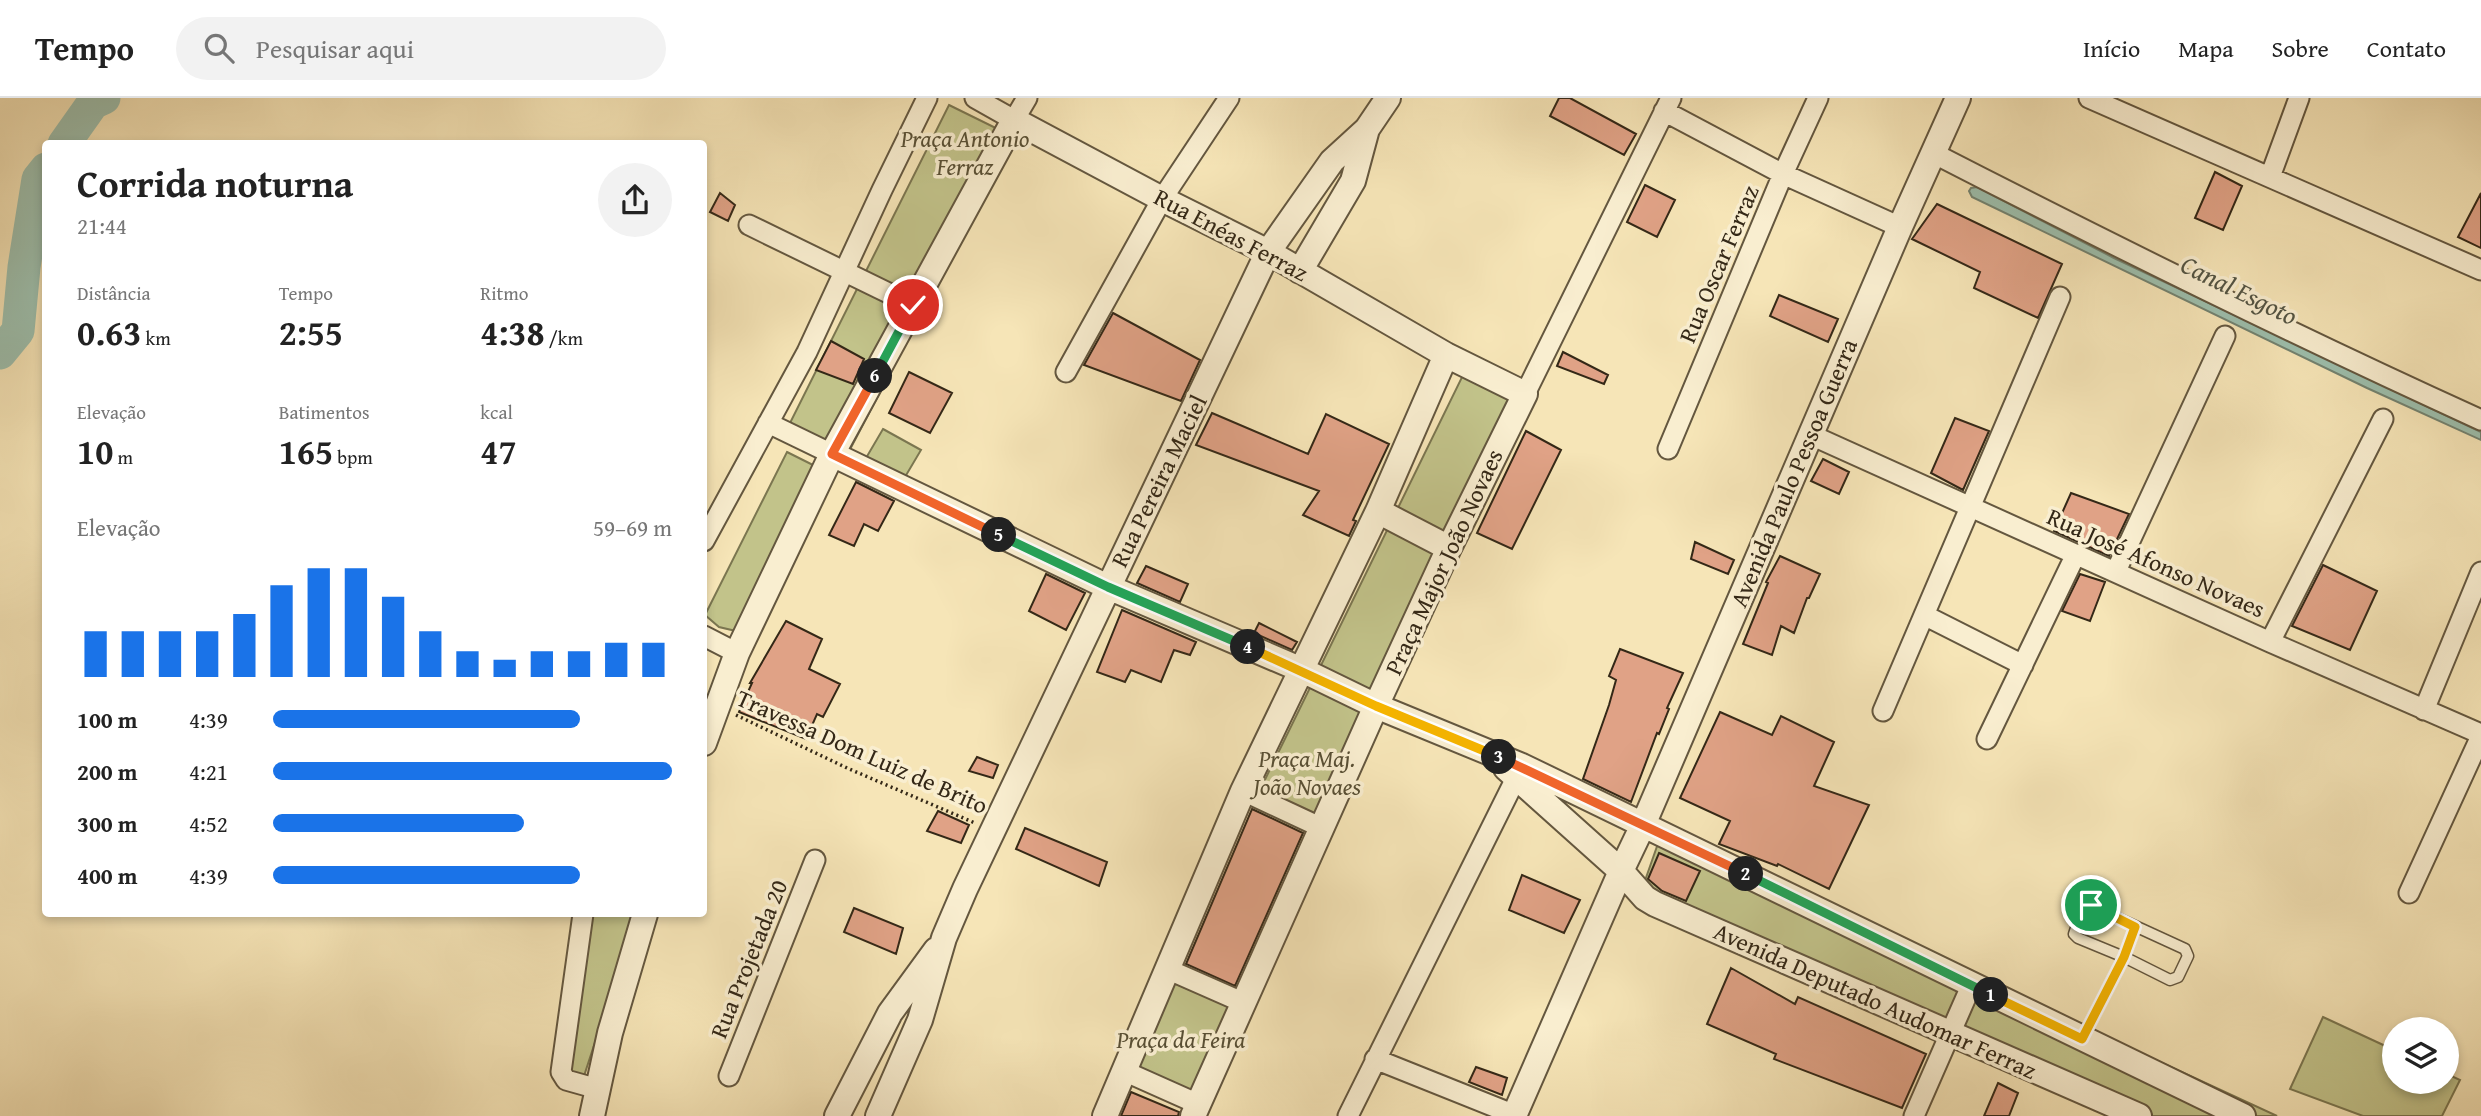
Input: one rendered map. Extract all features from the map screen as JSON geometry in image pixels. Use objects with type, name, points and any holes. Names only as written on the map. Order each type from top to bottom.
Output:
[{"type":"street","points":[[707,535],[807,352],[927,98]]},
{"type":"street","points":[[975,98],[1014,120]]},
{"type":"street","points":[[707,729],[711,711],[737,653],[832,454],[1027,98]]},
{"type":"street","points":[[1066,372],[1162,199],[1229,98]]},
{"type":"street","points":[[1300,271],[1353,181],[1367,129],[1388,98]]},
{"type":"street","name":"Rua Oscar Ferraz","points":[[1668,449],[1783,174],[1818,98]]},
{"type":"street","name":"Avenida Paulo Pessoa Guerra","points":[[1515,1115],[1958,98]]},
{"type":"street","points":[[2089,98],[2481,270]]},
{"type":"street","points":[[2270,177],[2299,98]]},
{"type":"street","points":[[1525,394],[1668,105],[1783,174],[1900,227]]},
{"type":"street","name":"Rua Enéas Ferraz","points":[[1014,120],[1268,252],[1446,355],[1525,394]]},
{"type":"street","name":"Rua Pereira Maciel","points":[[878,1116],[920,1020],[944,938],[1268,252],[1332,161],[1367,129]]},
{"type":"street","points":[[1933,153],[2130,254],[2339,356],[2481,419]]},
{"type":"street","points":[[749,225],[913,305]]},
{"type":"street","points":[[1883,711],[2060,297]]},
{"type":"street","points":[[2116,572],[2225,336]]},
{"type":"street","points":[[1105,1116],[1243,791],[1378,511],[1446,355]]},
{"type":"street","name":"Praça Major João Novaes","points":[[1195,1110],[1320,827],[1449,548],[1525,394]]},
{"type":"street","points":[[2270,642],[2383,419]]},
{"type":"street","points":[[768,423],[832,454]]},
{"type":"street","name":"Rua José Afonso Novaes","points":[[1811,435],[2481,735]]},
{"type":"street","name":"Avenida Deputado Audomar Ferraz","points":[[832,454],[1108,587],[1488,753],[1519,771],[1643,825],[2244,1116]]},
{"type":"street","points":[[1378,511],[1449,548]]},
{"type":"street","points":[[1987,739],[2076,554]]},
{"type":"street","points":[[2424,710],[2481,572]]},
{"type":"street","points":[[1924,615],[2023,666]]},
{"type":"street","points":[[707,638],[737,653]]},
{"type":"street","points":[[2409,893],[2481,735]]},
{"type":"street","points":[[1348,1116],[1519,771]]},
{"type":"street","name":"Avenida Deputado Audomar Ferraz","points":[[1519,771],[1621,871],[1636,890],[1655,904],[2139,1116]]},
{"type":"street","points":[[1243,791],[1320,827]]},
{"type":"street","name":"Rua Projetada 20","points":[[729,1076],[815,860]]},
{"type":"street","points":[[583,917],[561,1072],[566,1080],[598,1088]]},
{"type":"street","points":[[592,1116],[610,1033],[644,917]]},
{"type":"street","name":"Rua Pereira Maciel","points":[[837,1116],[890,1013],[944,938]]},
{"type":"street","points":[[1167,970],[1242,1002]]},
{"type":"street","points":[[1914,1116],[1971,986]]},
{"type":"street","points":[[1375,1059],[1515,1115]]},
{"type":"street","points":[[1124,1071],[1195,1110]]},
{"type":"lane","points":[[2089,905],[2135,927],[2185,949],[2188,956],[2178,977],[2170,980],[2078,938],[2074,933],[2083,907],[2089,905]]},
{"type":"lane","points":[[2082,1039],[2124,957],[2135,927]]},
{"type":"path","name":"Travessa Dom Luiz de Brito","points":[[711,711],[993,831]]},
{"type":"green space","name":"Praça Antonio Ferraz","points":[[949,105],[1014,137],[845,459],[786,431]]},
{"type":"green space","name":"Praça Maj. João Novaes","points":[[1464,373],[1519,402],[1320,827],[1257,796]]},
{"type":"green space","points":[[883,429],[921,450],[905,477],[866,458]]},
{"type":"green space","points":[[787,452],[819,468],[736,631],[719,627],[707,617],[707,611]]},
{"type":"green space","points":[[1662,832],[2277,1116],[2129,1116],[1640,895]]},
{"type":"green space","points":[[591,917],[636,917],[583,1079],[565,1074]]},
{"type":"green space","name":"Praça da Feira","points":[[1174,983],[1232,1008],[1192,1096],[1131,1068]]},
{"type":"green space","points":[[2323,1017],[2382,1044],[2382,1094],[2453,1094],[2442,1116],[2363,1116],[2290,1089]]},
{"type":"shaded area","points":[[1977,187],[2114,258],[2481,432],[2481,440],[2367,388],[1972,197],[1969,191]]},
{"type":"building","points":[[1559,98],[1570,98],[1636,134],[1624,155],[1550,116]]},
{"type":"building","points":[[2215,172],[2242,186],[2223,230],[2195,218]]},
{"type":"building","points":[[1645,185],[1675,200],[1657,237],[1627,222]]},
{"type":"building","points":[[720,193],[735,205],[728,221],[710,212]]},
{"type":"building","points":[[2481,193],[2481,248],[2458,237]]},
{"type":"building","points":[[1937,204],[2062,264],[2038,318],[1974,288],[1980,272],[1912,239]]},
{"type":"building","points":[[1779,295],[1838,319],[1828,342],[1770,316]]},
{"type":"building","points":[[1113,313],[1200,360],[1181,401],[1084,365]]},
{"type":"building","points":[[831,341],[864,359],[853,384],[816,370]]},
{"type":"building","points":[[1563,352],[1608,375],[1604,384],[1557,366]]},
{"type":"building","points":[[909,372],[952,393],[930,433],[889,413]]},
{"type":"building","points":[[1212,413],[1308,454],[1326,414],[1389,444],[1353,520],[1356,521],[1349,536],[1303,515],[1319,491],[1196,445]]},
{"type":"building","points":[[1955,418],[1989,431],[1963,490],[1931,473]]},
{"type":"building","points":[[1526,431],[1561,450],[1512,549],[1477,533]]},
{"type":"building","points":[[1823,459],[1849,472],[1839,494],[1811,481]]},
{"type":"building","points":[[856,482],[894,501],[878,531],[864,524],[854,546],[829,535]]},
{"type":"building","points":[[2071,493],[2129,514],[2109,556],[2054,531]]},
{"type":"building","points":[[1695,542],[1734,560],[1728,574],[1691,559]]},
{"type":"building","points":[[1780,556],[1820,574],[1807,598],[1794,633],[1781,626],[1772,655],[1743,644],[1768,583],[1766,582]]},
{"type":"building","points":[[2323,565],[2377,591],[2350,650],[2292,626]]},
{"type":"building","points":[[1146,566],[1188,584],[1180,602],[1137,583]]},
{"type":"building","points":[[1046,574],[1085,593],[1066,630],[1029,611]]},
{"type":"building","points":[[2080,574],[2105,582],[2090,621],[2062,611]]},
{"type":"building","points":[[1122,610],[1196,642],[1190,655],[1174,650],[1161,682],[1131,670],[1125,682],[1097,672]]},
{"type":"building","points":[[786,621],[822,639],[809,669],[840,684],[823,717],[817,714],[806,739],[739,712],[750,683]]},
{"type":"building","points":[[1259,623],[1297,642],[1292,650],[1254,633]]},
{"type":"building","points":[[1620,649],[1683,673],[1631,802],[1583,779],[1609,705],[1616,680],[1609,676]]},
{"type":"building","points":[[1720,712],[1772,735],[1781,716],[1834,742],[1814,786],[1869,805],[1829,889],[1778,864],[1777,866],[1719,844],[1730,821],[1680,798]]},
{"type":"building","points":[[977,757],[998,765],[993,778],[969,771]]},
{"type":"building","points":[[1252,809],[1303,833],[1235,986],[1186,964]]},
{"type":"building","points":[[938,811],[969,825],[961,843],[927,831]]},
{"type":"building","points":[[1025,828],[1107,862],[1099,886],[1016,849]]},
{"type":"building","points":[[1659,853],[1700,871],[1686,901],[1662,891],[1648,879]]},
{"type":"building","points":[[1522,875],[1580,900],[1564,933],[1509,910]]},
{"type":"building","points":[[854,908],[903,928],[896,954],[844,932]]},
{"type":"building","points":[[1731,968],[1795,1004],[1798,997],[1926,1054],[1902,1108],[1774,1059],[1776,1054],[1707,1024]]},
{"type":"building","points":[[1476,1067],[1507,1078],[1502,1095],[1469,1082]]},
{"type":"building","points":[[1998,1083],[2018,1093],[2009,1116],[1984,1116]]},
{"type":"building","points":[[1131,1092],[1179,1112],[1178,1116],[1121,1116]]},
{"type":"waterway","points":[[67,140],[93,103],[104,98]]},
{"type":"waterway","points":[[0,353],[18,331],[24,267],[38,179],[42,174]]},
{"type":"route","points":[[913,305],[832,454],[1108,587],[1301,670],[1376,706],[1522,766],[2082,1039],[2124,957],[2135,927],[2091,905]]},
{"type":"water label","name":"Canal Esgoto","points":[[2239,290]]}]
